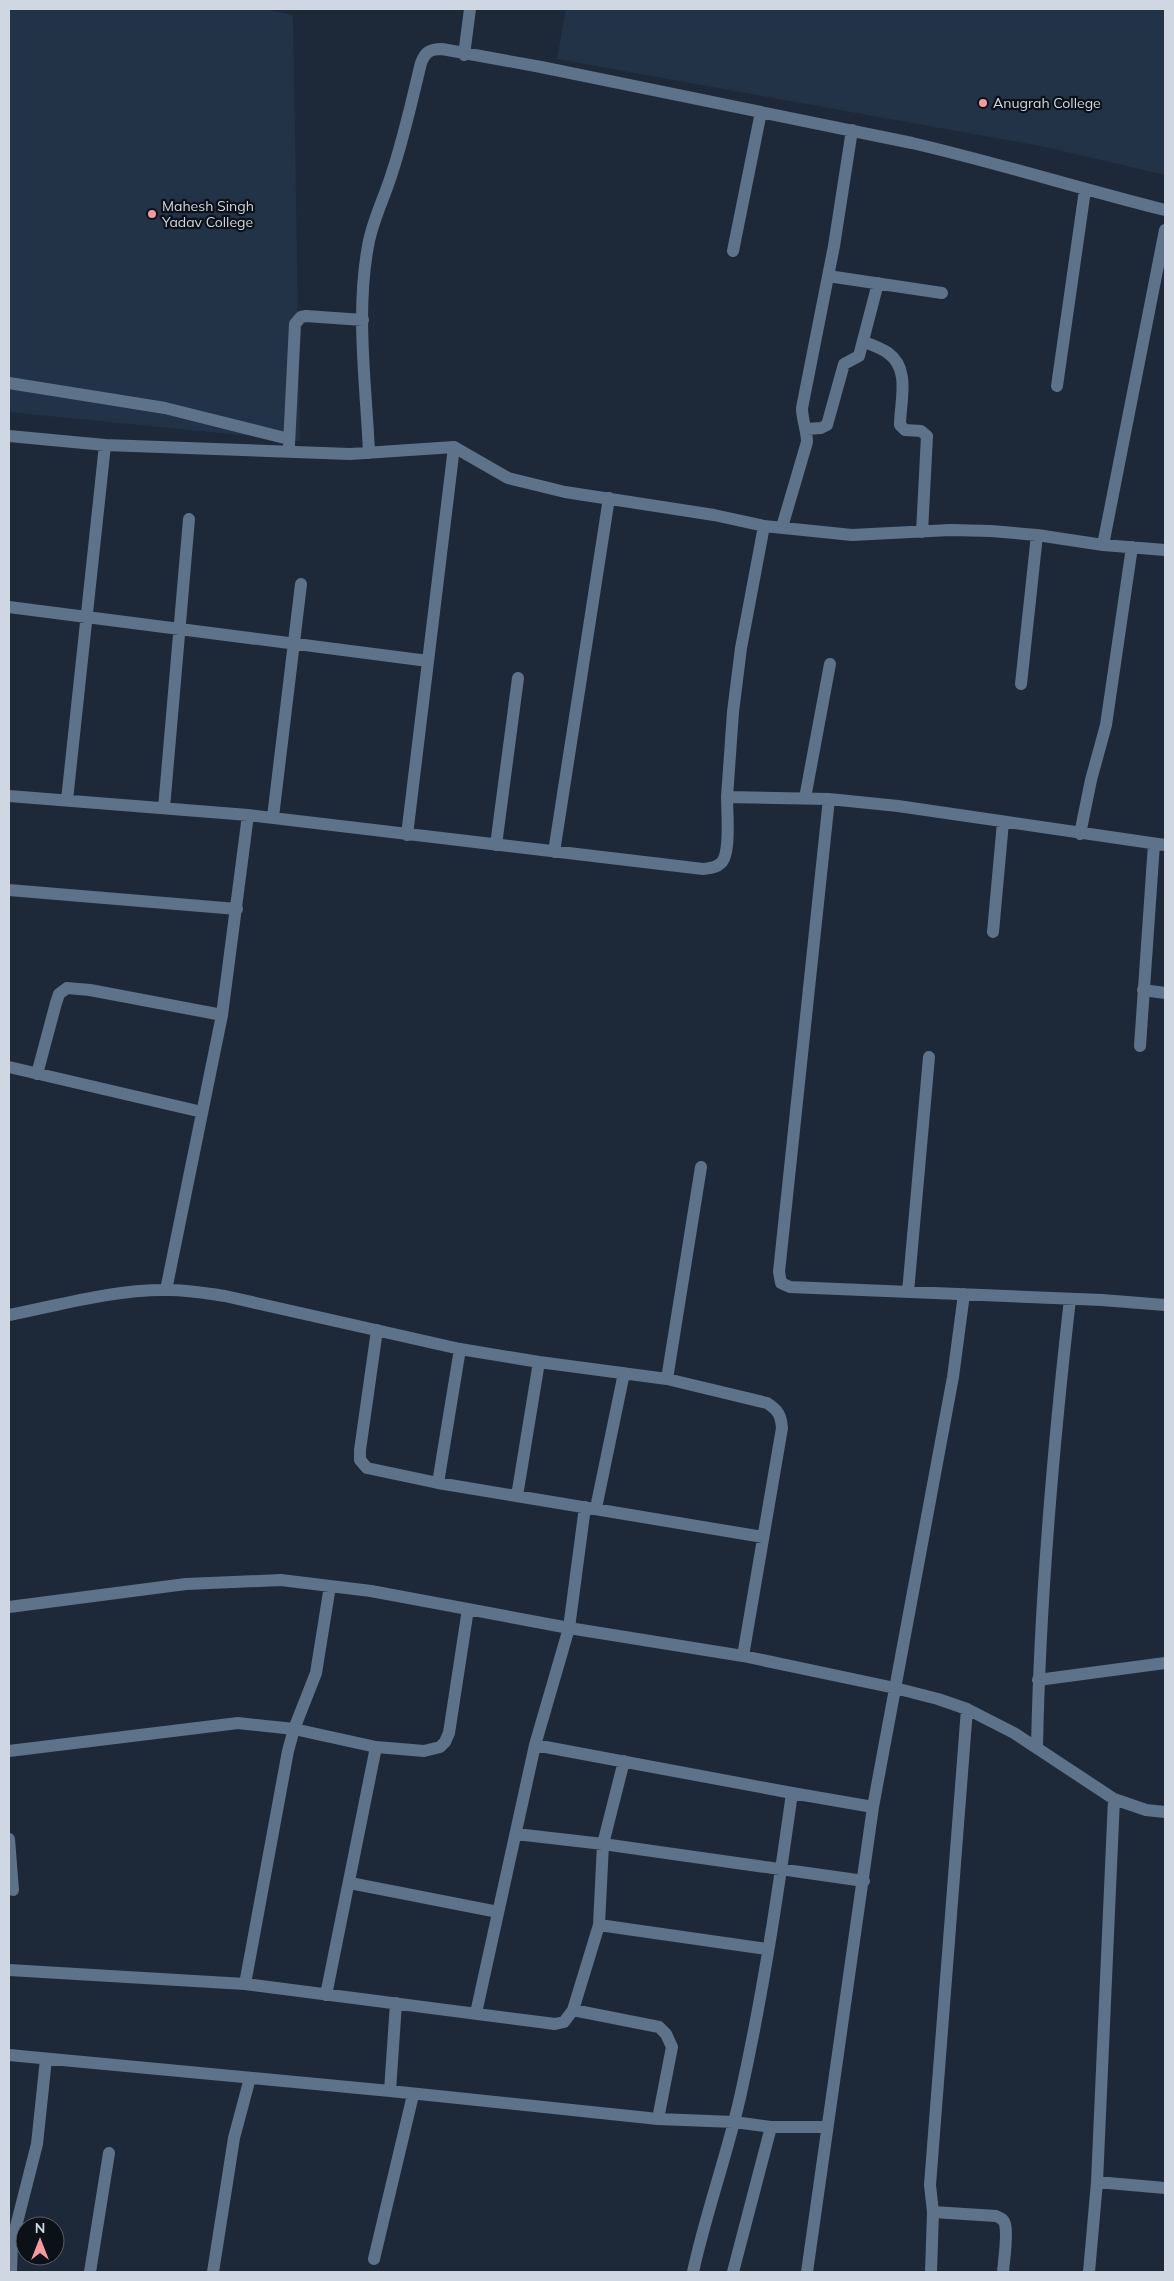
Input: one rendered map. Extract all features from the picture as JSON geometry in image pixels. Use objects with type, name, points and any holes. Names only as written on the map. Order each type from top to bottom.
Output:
[{"type":"street","points":[[464,55],[470,9]]},
{"type":"street","points":[[369,453],[363,320],[365,273],[369,242],[374,221],[392,174],[423,57],[427,52],[436,49],[542,67],[970,156],[1085,190],[1165,210]]},
{"type":"street","points":[[733,250],[761,112]]},
{"type":"street","points":[[782,527],[804,454],[807,430],[802,415],[802,408],[828,276],[852,130]]},
{"type":"street","points":[[1057,386],[1085,190]]},
{"type":"street","points":[[1103,545],[1165,230]]},
{"type":"street","points":[[828,276],[942,293]]},
{"type":"street","points":[[807,430],[827,425],[844,364],[858,358],[878,283]]},
{"type":"street","points":[[288,452],[295,324],[301,317],[306,316],[363,320]]},
{"type":"street","points":[[863,341],[889,354],[898,364],[903,392],[900,425],[905,430],[921,431],[927,436],[922,532]]},
{"type":"street","points":[[9,383],[180,411],[289,439]]},
{"type":"street","points":[[9,436],[105,445],[288,452],[369,453],[454,447],[508,478],[565,492],[714,515],[764,526],[852,535],[983,531],[1037,535],[1103,545],[1165,550]]},
{"type":"street","points":[[67,800],[105,445]]},
{"type":"street","points":[[407,835],[454,447]]},
{"type":"street","points":[[554,852],[609,498]]},
{"type":"street","points":[[164,808],[189,518]]},
{"type":"street","points":[[9,796],[248,814],[554,852],[703,869],[715,868],[723,862],[727,852],[733,712],[740,657],[764,526]]},
{"type":"street","points":[[1021,684],[1037,535]]},
{"type":"street","points":[[1080,834],[1091,780],[1106,726],[1132,546]]},
{"type":"street","points":[[273,818],[301,584]]},
{"type":"street","points":[[9,607],[180,630],[294,642],[428,661]]},
{"type":"street","points":[[805,798],[830,664]]},
{"type":"street","points":[[496,845],[518,678]]},
{"type":"street","points":[[728,797],[829,799],[898,806],[1160,845],[1144,990],[1140,1046]]},
{"type":"street","points":[[829,799],[779,1272],[781,1282],[790,1287],[1070,1299],[1165,1306]]},
{"type":"street","points":[[166,1290],[222,1015],[248,814]]},
{"type":"street","points":[[993,932],[1003,822]]},
{"type":"street","points":[[9,890],[236,909]]},
{"type":"street","points":[[37,1074],[56,1002],[59,994],[67,988],[90,990],[222,1015]]},
{"type":"street","points":[[1144,990],[1165,993]]},
{"type":"street","points":[[908,1292],[929,1056]]},
{"type":"street","points":[[9,1067],[202,1112]]},
{"type":"street","points":[[667,1379],[701,1167]]},
{"type":"street","points":[[9,1315],[126,1293],[166,1290],[225,1296],[460,1349],[539,1362],[667,1379],[767,1403],[776,1409],[781,1417],[782,1428],[744,1656]]},
{"type":"street","points":[[807,2272],[826,2127],[864,1881],[873,1806],[953,1377],[964,1294]]},
{"type":"street","points":[[1037,1747],[1038,1680],[1052,1472],[1070,1299]]},
{"type":"street","points":[[377,1330],[360,1450],[360,1460],[367,1468],[438,1483],[764,1537]]},
{"type":"street","points":[[438,1483],[460,1349]]},
{"type":"street","points":[[518,1496],[539,1362]]},
{"type":"street","points":[[476,2013],[535,1745],[569,1628],[590,1508],[624,1373]]},
{"type":"street","points":[[9,1607],[186,1584],[280,1580],[371,1591],[569,1628],[744,1656],[938,1698],[966,1709],[1014,1733],[1114,1799],[1146,1810],[1165,1812]]},
{"type":"street","points":[[245,1984],[288,1751],[294,1729],[316,1672],[330,1586]]},
{"type":"street","points":[[9,1751],[238,1723],[294,1729],[376,1747],[424,1751],[440,1747],[446,1742],[449,1733],[468,1609]]},
{"type":"street","points":[[1038,1680],[1165,1663]]},
{"type":"street","points":[[931,2272],[934,2212],[930,2186],[930,2163],[966,1709]]},
{"type":"street","points":[[535,1745],[792,1793],[873,1806]]},
{"type":"street","points":[[326,1994],[376,1747]]},
{"type":"street","points":[[9,1970],[245,1984],[555,2024],[564,2022],[573,2010],[599,1925],[603,1844],[624,1761]]},
{"type":"street","points":[[693,2272],[702,2230],[734,2122],[752,2039],[792,1793]]},
{"type":"street","points":[[1089,2272],[1097,2182],[1114,1799]]},
{"type":"street","points":[[516,1834],[603,1844],[864,1881]]},
{"type":"street","points":[[9,1839],[14,1890]]},
{"type":"street","points":[[350,1883],[498,1912]]},
{"type":"street","points":[[599,1925],[768,1949]]},
{"type":"street","points":[[390,2091],[396,2003]]},
{"type":"street","points":[[573,2010],[659,2027],[666,2034],[672,2047],[658,2119]]},
{"type":"street","points":[[9,2055],[390,2091],[413,2095],[658,2119],[734,2122],[771,2127],[826,2127]]},
{"type":"street","points":[[10,2272],[12,2242],[37,2144],[46,2059]]},
{"type":"street","points":[[213,2272],[234,2138],[250,2078]]},
{"type":"street","points":[[374,2259],[413,2095]]},
{"type":"street","points":[[733,2272],[771,2127]]},
{"type":"street","points":[[90,2272],[109,2153]]},
{"type":"street","points":[[1097,2182],[1165,2188]]},
{"type":"street","points":[[934,2212],[1002,2218],[1005,2224],[1003,2272]]},
{"type":"shaded area","name":"Mahesh Singh Yadav College","points":[[9,9],[263,9],[293,15],[300,441],[9,412]]},
{"type":"shaded area","name":"Anugrah College","points":[[566,9],[1165,9],[1165,175],[1046,147],[557,59]]},
{"type":"place","name":"Anugrah College","points":[[983,103]]},
{"type":"place","name":"Mahesh Singh Yadav College","points":[[152,214]]}]
